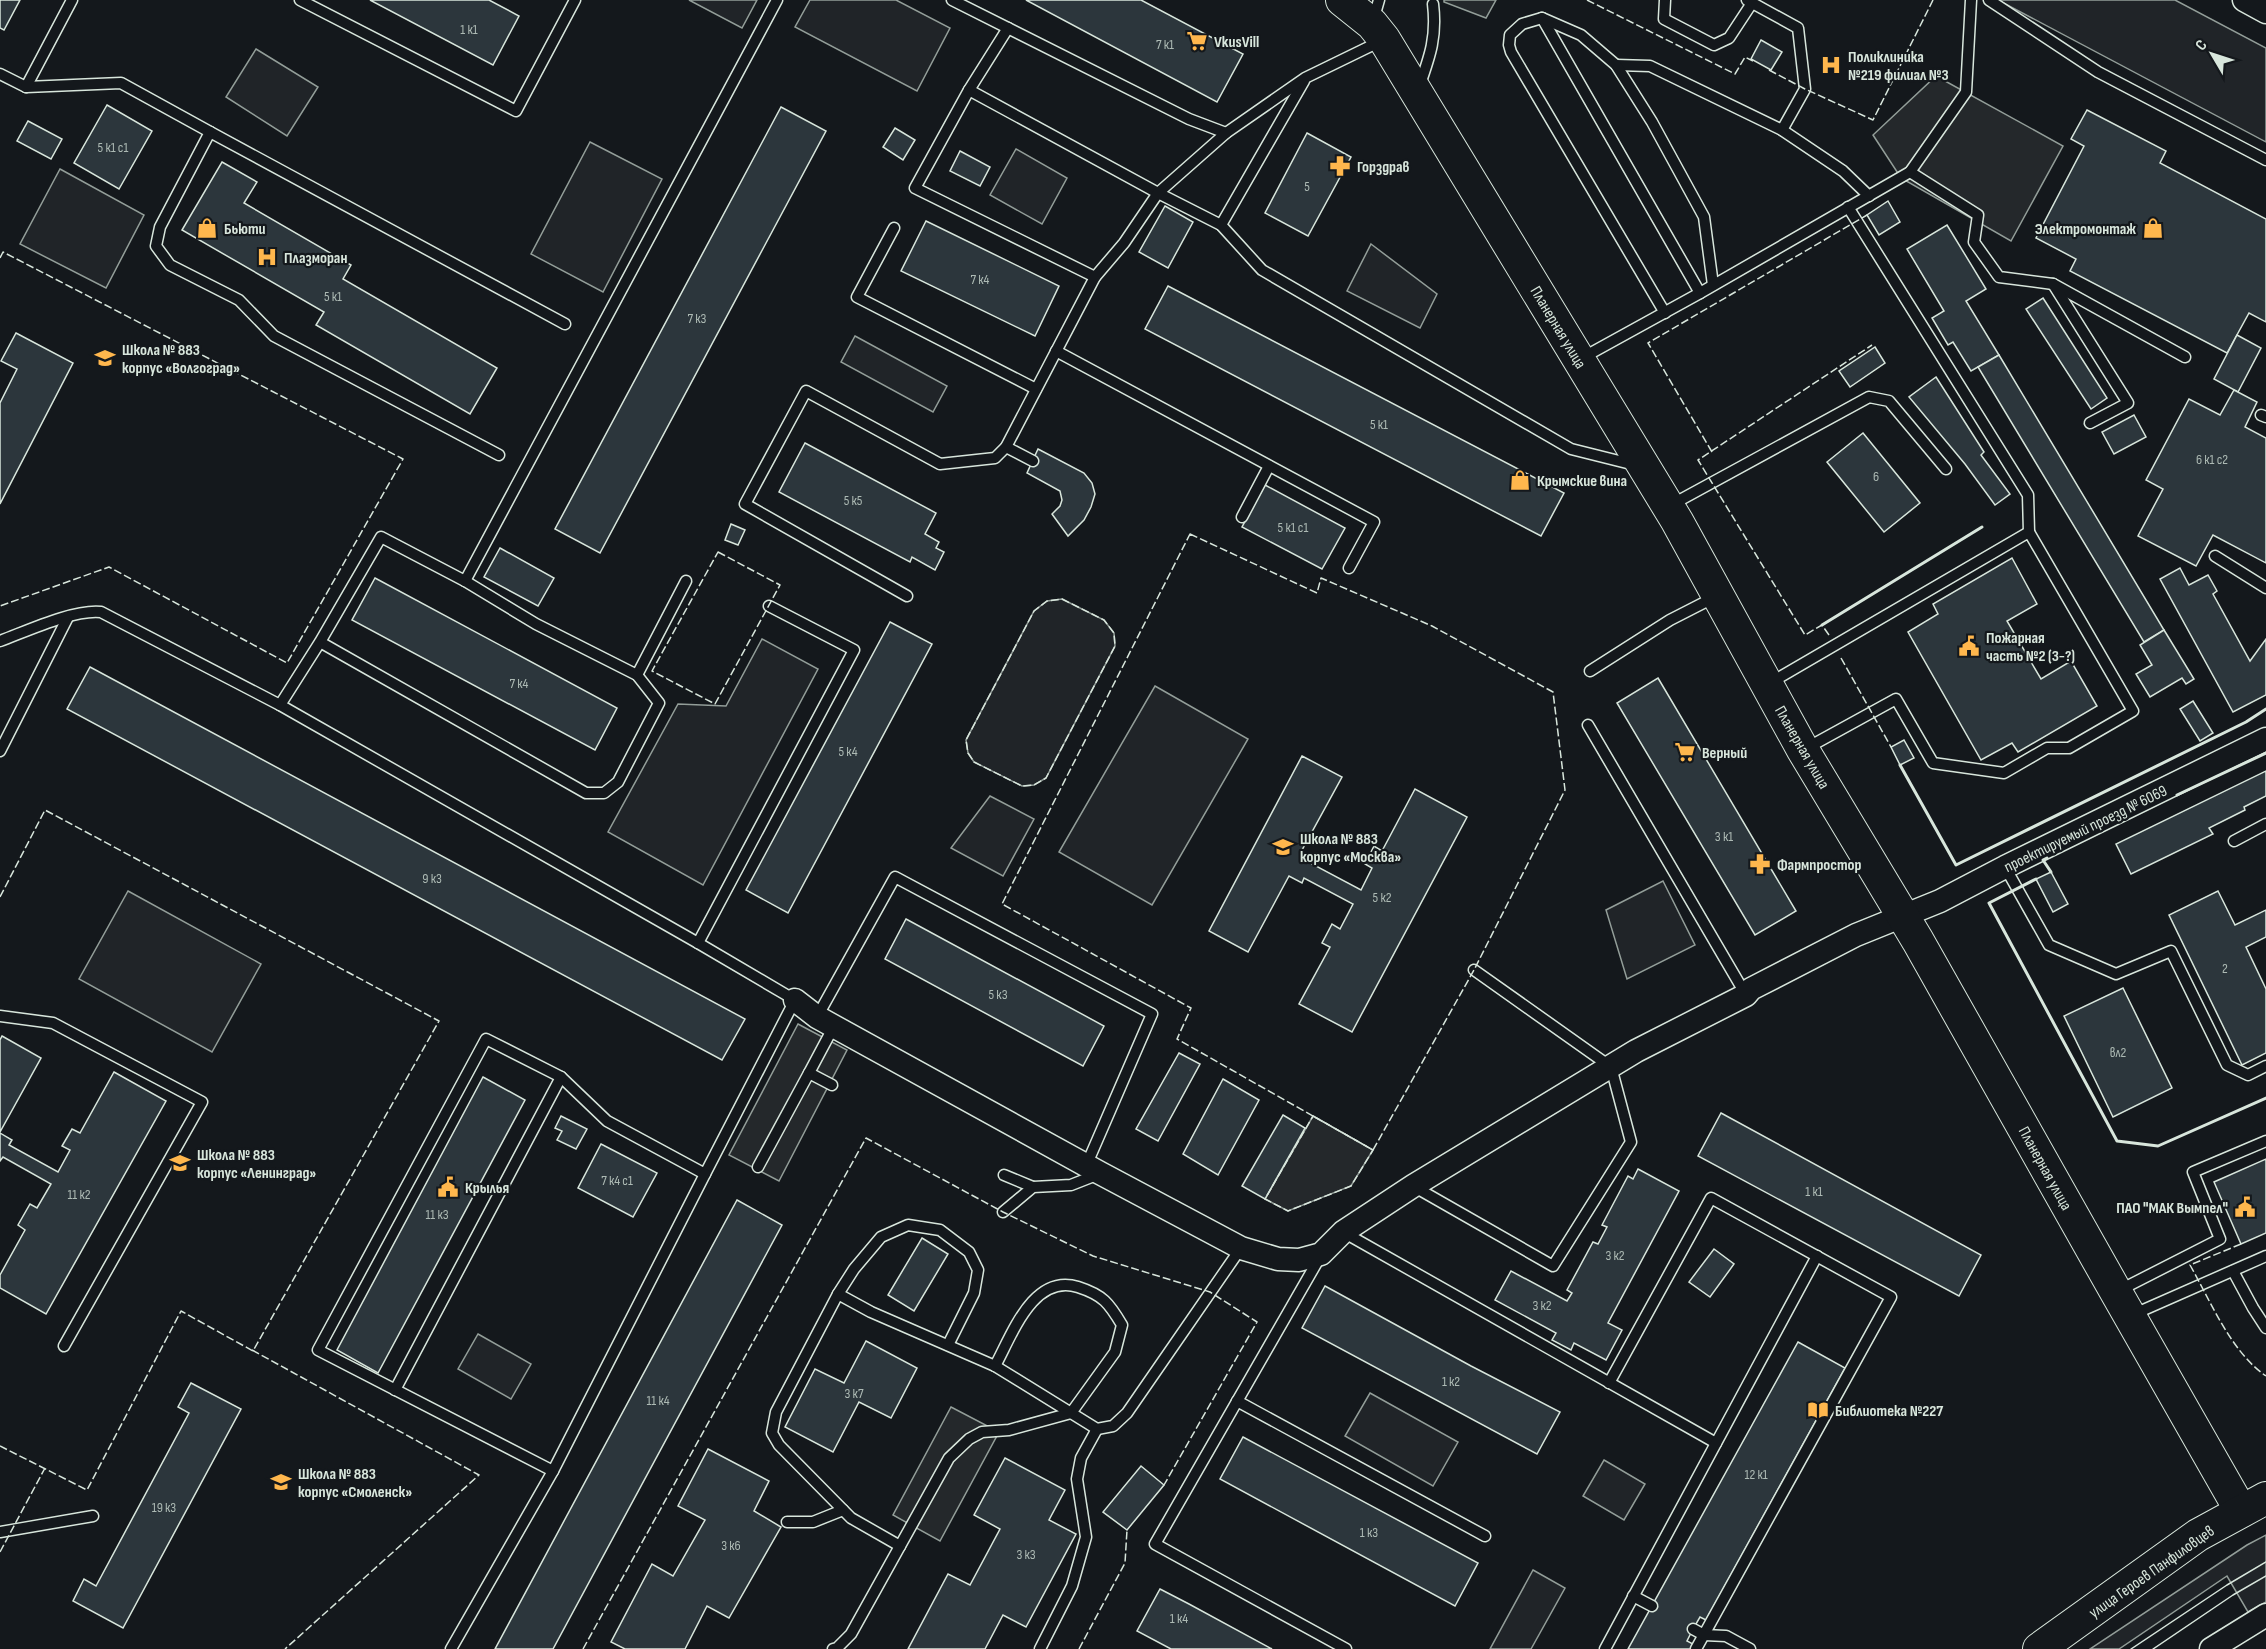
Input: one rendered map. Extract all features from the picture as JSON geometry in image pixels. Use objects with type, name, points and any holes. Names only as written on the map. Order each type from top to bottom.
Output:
[{"type":"main road","name":"Планерная улица","points":[[1342,0],[1378,21],[1417,93],[1668,506],[1803,750],[1903,915],[2122,1304],[2254,1504]]},
{"type":"main road","name":"улица Героев Панфиловцев","points":[[2039,1649],[2198,1535],[2254,1504]]},
{"type":"street","points":[[2244,0],[2266,12]]},
{"type":"street","name":"проектируемый проезд № 6069","points":[[1321,1254],[1343,1232],[1413,1186],[1636,1051],[1856,935],[1940,901],[2266,740]]},
{"type":"street","points":[[795,1000],[826,1022],[1093,1170],[1241,1248],[1278,1259],[1299,1260],[1321,1254]]},
{"type":"street","points":[[2211,1649],[2266,1615]]},
{"type":"lane","points":[[26,87],[72,0]]},
{"type":"lane","points":[[300,0],[516,111],[574,0]]},
{"type":"lane","points":[[465,581],[777,0]]},
{"type":"lane","points":[[952,0],[1189,119],[1226,133]]},
{"type":"lane","points":[[1665,0],[1665,19],[1714,45],[1729,39],[1750,2],[1798,28],[1805,89],[1782,130]]},
{"type":"lane","points":[[1579,359],[1700,293],[1910,172],[1966,93],[1971,0]]},
{"type":"lane","points":[[1989,0],[2098,72],[2266,160]]},
{"type":"lane","points":[[1417,93],[1433,50],[1436,25],[1433,3]]},
{"type":"lane","points":[[1542,18],[1700,293]]},
{"type":"lane","points":[[1665,312],[1511,52],[1510,35],[1522,24],[1542,18],[1581,34],[1616,65],[1652,122],[1704,217],[1713,285]]},
{"type":"lane","points":[[907,596],[745,504],[806,391],[940,464],[995,458],[1006,447],[1095,277],[1125,243],[1158,193],[1226,133],[1305,78],[1378,21]]},
{"type":"lane","points":[[1008,28],[969,90],[915,188],[1095,277]]},
{"type":"lane","points":[[1616,65],[1650,66],[1782,130],[1843,171],[1869,195]]},
{"type":"lane","points":[[0,74],[26,87],[121,83],[565,324]]},
{"type":"lane","points":[[1221,225],[1305,78]]},
{"type":"lane","points":[[969,90],[1221,225],[1262,270],[1571,449],[1644,467]]},
{"type":"lane","points":[[210,132],[160,227],[156,246],[170,264],[239,300],[274,336],[499,455]]},
{"type":"lane","points":[[1910,172],[1978,215],[1974,242],[1999,276],[2052,284],[2185,357]]},
{"type":"lane","points":[[1803,750],[1896,699],[1933,763],[2004,774],[2047,748],[2069,748],[2133,711],[2029,532],[2028,495],[1848,207]]},
{"type":"lane","points":[[894,228],[857,297],[1036,389]]},
{"type":"lane","points":[[2052,284],[2127,403],[2090,423]]},
{"type":"lane","points":[[1056,351],[1374,522],[1349,568]]},
{"type":"lane","points":[[1668,506],[1869,397],[1889,401],[1946,469]]},
{"type":"lane","points":[[1006,447],[1033,461]]},
{"type":"lane","points":[[1242,517],[1269,466]]},
{"type":"lane","points":[[1768,684],[2029,532]]},
{"type":"lane","points":[[280,705],[320,642],[381,537],[465,581],[536,624],[637,675],[659,703],[618,782],[604,793],[586,793],[320,642]]},
{"type":"lane","points":[[2215,556],[2266,588]]},
{"type":"lane","points":[[637,675],[686,582]]},
{"type":"lane","points":[[1590,671],[1670,620],[1718,596]]},
{"type":"lane","points":[[698,943],[854,650],[769,606]]},
{"type":"lane","points":[[0,641],[68,617],[91,611],[101,612],[280,705],[795,1000],[553,1472],[451,1649]]},
{"type":"lane","points":[[0,751],[68,617]]},
{"type":"lane","points":[[1588,725],[1746,995]]},
{"type":"lane","points":[[2234,841],[2266,824]]},
{"type":"lane","points":[[2005,867],[2049,945],[2116,974],[2170,951],[2227,1065],[2248,1075],[2266,1066]]},
{"type":"lane","points":[[758,1167],[809,1073],[826,1022],[895,877],[1152,1014],[1093,1170],[1071,1185],[1033,1187],[1004,1175]]},
{"type":"lane","points":[[1413,1186],[1553,1266],[1631,1142],[1611,1067],[1474,970]]},
{"type":"lane","points":[[0,1016],[52,1023],[202,1102],[64,1346]]},
{"type":"lane","points":[[553,1472],[318,1350],[486,1040],[561,1077],[607,1121],[705,1174]]},
{"type":"lane","points":[[809,1073],[832,1085]]},
{"type":"lane","points":[[395,1390],[561,1077]]},
{"type":"lane","points":[[2122,1304],[2220,1239],[2193,1172],[2266,1140]]},
{"type":"lane","points":[[1003,1212],[1033,1187]]},
{"type":"lane","points":[[1609,1383],[1712,1198],[1891,1297],[1696,1649]]},
{"type":"lane","points":[[900,1546],[851,1518],[779,1445],[772,1433],[777,1412],[838,1294],[854,1269],[881,1237],[908,1225],[940,1230],[969,1252],[978,1270],[974,1293],[948,1345]]},
{"type":"lane","points":[[1343,1232],[1716,1443]]},
{"type":"lane","points":[[838,1294],[871,1312],[995,1366],[1097,1429],[1113,1426],[1127,1413],[1241,1248]]},
{"type":"lane","points":[[1321,1254],[1155,1544],[1346,1649]]},
{"type":"lane","points":[[1605,1649],[1817,1256]]},
{"type":"lane","points":[[2122,1304],[2233,1270],[2266,1256]]},
{"type":"lane","points":[[2233,1270],[2266,1328]]},
{"type":"lane","points":[[833,1649],[851,1634],[950,1458],[969,1438],[982,1432],[1009,1430],[1071,1413],[1115,1352],[1122,1325],[1111,1306],[1097,1293],[1074,1286],[1053,1286],[1040,1294],[1022,1316],[995,1366]]},
{"type":"lane","points":[[1237,1401],[1485,1536]]},
{"type":"lane","points":[[1041,1649],[1072,1586],[1086,1537],[1077,1479],[1081,1458],[1097,1429]]},
{"type":"lane","points":[[787,1522],[813,1522],[843,1510]]},
{"type":"lane","points":[[0,1532],[93,1516]]},
{"type":"lane","points":[[1633,1596],[1652,1606]]},
{"type":"lane","points":[[1693,1629],[1704,1635],[1726,1636],[1750,1649]]},
{"type":"shaded area","points":[[689,0],[757,0],[742,28]]},
{"type":"shaded area","points":[[810,0],[896,0],[950,28],[917,91],[795,27]]},
{"type":"shaded area","points":[[1444,0],[1496,0],[1486,18],[1444,2]]},
{"type":"shaded area","points":[[1998,0],[2175,0],[2266,48],[2266,142]]},
{"type":"shaded area","points":[[256,49],[318,87],[287,136],[226,97]]},
{"type":"shaded area","points":[[1936,76],[2063,146],[2011,241],[1901,178],[1873,135]]},
{"type":"shaded area","points":[[590,142],[662,179],[603,292],[531,254]]},
{"type":"shaded area","points":[[1016,149],[1067,178],[1042,224],[990,195]]},
{"type":"shaded area","points":[[60,169],[144,215],[106,288],[20,244]]},
{"type":"shaded area","points":[[1371,244],[1437,294],[1420,328],[1347,291]]},
{"type":"shaded area","points":[[855,336],[947,386],[933,412],[841,362]]},
{"type":"shaded area","points":[[1062,599],[1104,620],[1114,633],[1115,646],[1046,778],[1034,785],[1022,786],[974,762],[968,753],[966,740],[1034,611],[1047,601]]},
{"type":"shaded area","points":[[762,639],[818,669],[703,885],[608,832],[678,704],[726,706]]},
{"type":"shaded area","points":[[1155,686],[1248,739],[1152,905],[1059,852]]},
{"type":"shaded area","points":[[990,796],[1034,819],[1003,876],[951,848]]},
{"type":"shaded area","points":[[1663,881],[1695,945],[1627,979],[1606,910]]},
{"type":"shaded area","points":[[128,891],[261,964],[212,1052],[79,979]]},
{"type":"shaded area","points":[[798,1024],[847,1050],[779,1181],[729,1155]]},
{"type":"shaded area","points":[[1313,1116],[1373,1150],[1351,1186],[1288,1211],[1265,1199]]},
{"type":"shaded area","points":[[478,1334],[531,1364],[511,1399],[458,1369]]},
{"type":"shaded area","points":[[1370,1393],[1458,1442],[1433,1486],[1345,1436]]},
{"type":"shaded area","points":[[951,1407],[999,1432],[940,1541],[893,1515]]},
{"type":"shaded area","points":[[1604,1460],[1645,1484],[1624,1520],[1583,1496]]},
{"type":"shaded area","points":[[2266,1535],[2266,1602],[2248,1612],[2227,1576],[2119,1649],[2090,1649],[2247,1545]]},
{"type":"shaded area","points":[[1533,1570],[1565,1588],[1531,1649],[1490,1649]]},
{"type":"building","points":[[0,0],[20,0],[4,30],[0,28]]},
{"type":"building","points":[[370,0],[489,0],[519,16],[493,65]]},
{"type":"building","points":[[1026,0],[1141,0],[1243,54],[1217,102]]},
{"type":"building","points":[[1761,40],[1782,52],[1771,70],[1751,59]]},
{"type":"building","points":[[107,105],[152,131],[119,189],[74,163]]},
{"type":"building","points":[[781,107],[826,131],[600,553],[555,529]]},
{"type":"building","name":"Электромонтаж","points":[[2087,110],[2166,151],[2160,163],[2266,219],[2266,322],[2249,313],[2227,353],[2070,271],[2076,259],[2036,238],[2084,146],[2071,139]]},
{"type":"building","points":[[28,121],[62,139],[51,159],[17,141]]},
{"type":"building","points":[[895,128],[915,140],[903,160],[883,147]]},
{"type":"building","points":[[1307,133],[1351,157],[1308,236],[1265,213]]},
{"type":"building","points":[[960,151],[990,167],[980,186],[950,171]]},
{"type":"building","points":[[222,162],[257,182],[244,203],[351,265],[343,279],[497,368],[470,414],[316,325],[324,312],[182,230]]},
{"type":"building","points":[[1888,201],[1900,222],[1879,235],[1867,215]]},
{"type":"building","points":[[1165,206],[1193,222],[1168,268],[1139,252]]},
{"type":"building","points":[[926,221],[1059,286],[1035,336],[901,271]]},
{"type":"building","points":[[1947,225],[1986,289],[1966,301],[1999,355],[1971,371],[1953,342],[1948,345],[1932,318],[1944,311],[1907,249]]},
{"type":"building","points":[[1168,286],[1564,493],[1541,536],[1145,329]]},
{"type":"building","points":[[2043,298],[2107,398],[2091,409],[2026,309]]},
{"type":"building","points":[[16,333],[73,363],[0,504],[0,403],[17,369],[1,361]]},
{"type":"building","points":[[2237,335],[2261,348],[2238,392],[2214,379]]},
{"type":"building","points":[[1875,347],[1885,363],[1850,387],[1839,371]]},
{"type":"building","points":[[1999,355],[2164,630],[2144,642],[1978,367]]},
{"type":"building","points":[[1936,377],[1984,452],[1981,455],[2010,494],[1995,505],[1965,464],[1909,397]]},
{"type":"building","points":[[2234,390],[2257,402],[2245,427],[2266,438],[2266,563],[2213,535],[2196,566],[2138,536],[2163,489],[2146,480],[2189,399],[2220,415]]},
{"type":"building","points":[[2134,415],[2146,437],[2114,454],[2102,432]]},
{"type":"building","points":[[1863,433],[1920,503],[1884,532],[1827,462]]},
{"type":"building","points":[[805,443],[936,513],[925,534],[939,542],[936,548],[944,552],[935,570],[912,557],[910,562],[779,492]]},
{"type":"building","points":[[1038,449],[1084,473],[1092,483],[1095,494],[1091,507],[1084,520],[1068,536],[1052,514],[1060,506],[1062,500],[1060,491],[1027,473]]},
{"type":"building","points":[[1265,485],[1345,528],[1322,569],[1242,527]]},
{"type":"building","points":[[731,524],[745,530],[738,545],[725,540]]},
{"type":"building","points":[[500,548],[554,578],[538,606],[484,577]]},
{"type":"building","name":"Пожарная часть №2 (3-?)","points":[[2012,558],[2037,604],[2007,621],[2041,679],[2071,661],[2097,706],[2018,752],[2012,743],[1981,760],[1908,632],[1938,614],[1933,604]]},
{"type":"building","points":[[2180,568],[2189,585],[2208,575],[2217,591],[2213,594],[2250,661],[2266,639],[2266,695],[2233,712],[2160,579]]},
{"type":"building","points":[[375,578],[617,708],[595,750],[352,620]]},
{"type":"building","points":[[890,622],[932,644],[788,913],[746,890]]},
{"type":"building","points":[[2164,630],[2194,679],[2186,684],[2182,678],[2150,697],[2136,674],[2152,665],[2140,645]]},
{"type":"building","points":[[90,667],[745,1019],[722,1060],[67,709]]},
{"type":"building","points":[[1658,678],[1796,911],[1755,935],[1617,703]]},
{"type":"building","points":[[2193,701],[2213,733],[2200,741],[2180,709]]},
{"type":"building","points":[[1904,740],[1914,758],[1900,765],[1891,747]]},
{"type":"building","points":[[1302,756],[1342,777],[1301,852],[1314,859],[1312,864],[1361,890],[1372,868],[1365,864],[1374,846],[1382,851],[1415,789],[1467,817],[1352,1032],[1299,1004],[1330,947],[1322,943],[1332,924],[1340,929],[1353,904],[1304,878],[1302,883],[1289,876],[1248,952],[1209,931]]},
{"type":"building","points":[[2266,771],[2266,796],[2244,807],[2245,810],[2209,828],[2213,834],[2131,874],[2116,844]]},
{"type":"building","points":[[2051,872],[2068,904],[2053,912],[2036,879]]},
{"type":"building","points":[[2218,891],[2235,925],[2266,910],[2266,937],[2246,947],[2266,989],[2266,1053],[2242,1065],[2169,915]]},
{"type":"building","points":[[906,919],[1104,1026],[1083,1066],[885,959]]},
{"type":"building","points":[[2123,988],[2172,1088],[2113,1117],[2064,1016]]},
{"type":"building","points":[[2,1036],[41,1058],[0,1132],[0,1040]]},
{"type":"building","points":[[1179,1053],[1200,1064],[1158,1141],[1136,1129]]},
{"type":"building","points":[[114,1072],[166,1101],[46,1314],[0,1288],[0,1275],[25,1230],[18,1225],[30,1204],[37,1208],[51,1184],[3,1157],[0,1161],[0,1133],[12,1140],[9,1145],[58,1172],[70,1150],[62,1146],[72,1129],[80,1133]]},
{"type":"building","points":[[483,1077],[525,1100],[378,1373],[337,1350]]},
{"type":"building","points":[[1223,1079],[1259,1100],[1218,1175],[1183,1154]]},
{"type":"building","points":[[1721,1113],[1981,1255],[1959,1296],[1698,1156]]},
{"type":"building","points":[[1283,1115],[1305,1128],[1265,1199],[1242,1186]]},
{"type":"building","points":[[561,1116],[587,1129],[576,1149],[557,1140],[562,1131],[555,1128]]},
{"type":"building","points":[[601,1144],[657,1173],[633,1217],[578,1188]]},
{"type":"building","name":"ПАО \"МАК Вымпел\"","points":[[2266,1159],[2266,1233],[2241,1244],[2214,1182]]},
{"type":"building","points":[[1638,1169],[1679,1191],[1608,1323],[1622,1330],[1606,1360],[1574,1343],[1571,1350],[1552,1340],[1556,1333],[1495,1300],[1511,1271],[1567,1301],[1572,1293],[1567,1290],[1593,1242],[1598,1244],[1607,1227],[1602,1225],[1628,1176],[1633,1179]]},
{"type":"building","points":[[737,1200],[782,1225],[553,1649],[495,1649]]},
{"type":"building","points":[[922,1238],[948,1254],[914,1311],[888,1295]]},
{"type":"building","points":[[1714,1249],[1734,1264],[1710,1297],[1689,1282]]},
{"type":"building","points":[[1325,1286],[1560,1412],[1537,1454],[1302,1328]]},
{"type":"building","points":[[866,1341],[917,1368],[891,1418],[859,1402],[833,1452],[785,1427],[815,1369],[844,1383]]},
{"type":"building","points":[[1798,1342],[1845,1368],[1706,1620],[1700,1617],[1693,1629],[1687,1641],[1693,1644],[1691,1649],[1628,1649]]},
{"type":"building","points":[[191,1383],[241,1409],[123,1628],[73,1601],[84,1579],[96,1586],[189,1413],[178,1407]]},
{"type":"building","points":[[1243,1437],[1478,1563],[1455,1606],[1220,1479]]},
{"type":"building","points":[[708,1449],[769,1481],[754,1511],[781,1527],[729,1618],[707,1606],[685,1649],[625,1649],[611,1642],[652,1564],[673,1576],[705,1520],[678,1506]]},
{"type":"building","points":[[1005,1458],[1065,1490],[1049,1520],[1076,1534],[1026,1627],[1003,1615],[985,1649],[908,1649],[948,1574],[970,1585],[1000,1529],[974,1515]]},
{"type":"building","points":[[1141,1466],[1164,1485],[1127,1530],[1103,1512]]},
{"type":"building","points":[[1160,1589],[1272,1649],[1171,1649],[1137,1631]]},
{"type":"tram line","points":[[2131,1649],[2266,1562]]},
{"type":"tram line","points":[[2153,1649],[2233,1595],[2266,1576]]},
{"type":"fence","points":[[1587,0],[1735,74],[1745,57],[1753,61]]},
{"type":"fence","points":[[1769,70],[1873,120],[1933,0]]},
{"type":"fence","points":[[1712,452],[1648,343],[1867,215]]},
{"type":"fence","points":[[0,258],[3,252],[403,459],[287,663],[109,567],[0,606]]},
{"type":"fence","points":[[1829,635],[1822,625],[1805,635],[1698,460],[1872,345]]},
{"type":"fence","points":[[1190,534],[1317,593],[1321,578],[1432,626],[1553,692],[1565,790],[1474,970],[1373,1150],[1177,1039],[1191,1008],[1002,904],[1190,534]]},
{"type":"fence","points":[[718,552],[780,585],[715,704],[652,671],[718,552]]},
{"type":"fence","points":[[1062,599],[1104,620],[1114,633],[1115,646],[1046,778],[1034,785],[1022,786],[974,762],[968,753],[966,740],[1034,611],[1047,601],[1062,599]]},
{"type":"fence","points":[[1841,658],[1891,747]]},
{"type":"fence","points":[[0,897],[45,810],[439,1021],[253,1351],[181,1311],[87,1490],[0,1446]]},
{"type":"fence","points":[[1313,1116],[1373,1150],[1351,1186],[1288,1211],[1265,1199],[1313,1116]]},
{"type":"fence","points":[[583,1649],[866,1138],[1003,1212],[1093,1256],[1210,1292],[1257,1322],[1164,1485]]},
{"type":"fence","points":[[2241,1244],[2190,1265],[2232,1340],[2242,1354],[2266,1376]]},
{"type":"fence","points":[[252,1350],[479,1475],[285,1649]]},
{"type":"fence","points":[[0,1552],[45,1468]]},
{"type":"fence","points":[[1079,1649],[1125,1563],[1127,1530]]},
{"type":"wall","points":[[1822,625],[1982,527]]},
{"type":"wall","points":[[1900,765],[1956,865],[2246,722],[2266,709]]},
{"type":"wall","points":[[2177,795],[2266,753]]},
{"type":"wall","points":[[2047,858],[2043,860],[2051,872]]},
{"type":"wall","points":[[2036,879],[1989,903],[2117,1141],[2158,1146],[2266,1098]]},
{"type":"place","name":"VkusVill","points":[[1197,41]]},
{"type":"place","name":"Поликлиника №219 филиал №3","points":[[1831,65]]},
{"type":"place","name":"Горздрав","points":[[1340,166]]},
{"type":"place","name":"Бьюти","points":[[207,228]]},
{"type":"place","name":"Электромонтаж","points":[[2153,228]]},
{"type":"place","name":"Плазморан","points":[[267,257]]},
{"type":"place","name":"Школа № 883 корпус «Волгоград»","points":[[105,358]]},
{"type":"place","name":"Крымские вина","points":[[1520,480]]},
{"type":"place","name":"Пожарная часть №2 (3-?)","points":[[1969,646]]},
{"type":"place","name":"Верный","points":[[1685,752]]},
{"type":"place","name":"Школа № 883 корпус «Москва»","points":[[1283,847]]},
{"type":"place","name":"Фармпростор","points":[[1760,864]]},
{"type":"place","name":"Школа № 883 корпус «Ленинград»","points":[[180,1163]]},
{"type":"place","name":"Крылья","points":[[448,1187]]},
{"type":"place","name":"ПАО \"МАК Вымпел\"","points":[[2245,1207]]},
{"type":"place","name":"Библиотека №227","points":[[1818,1410]]},
{"type":"place","name":"Школа № 883 корпус «Смоленск»","points":[[281,1482]]}]
